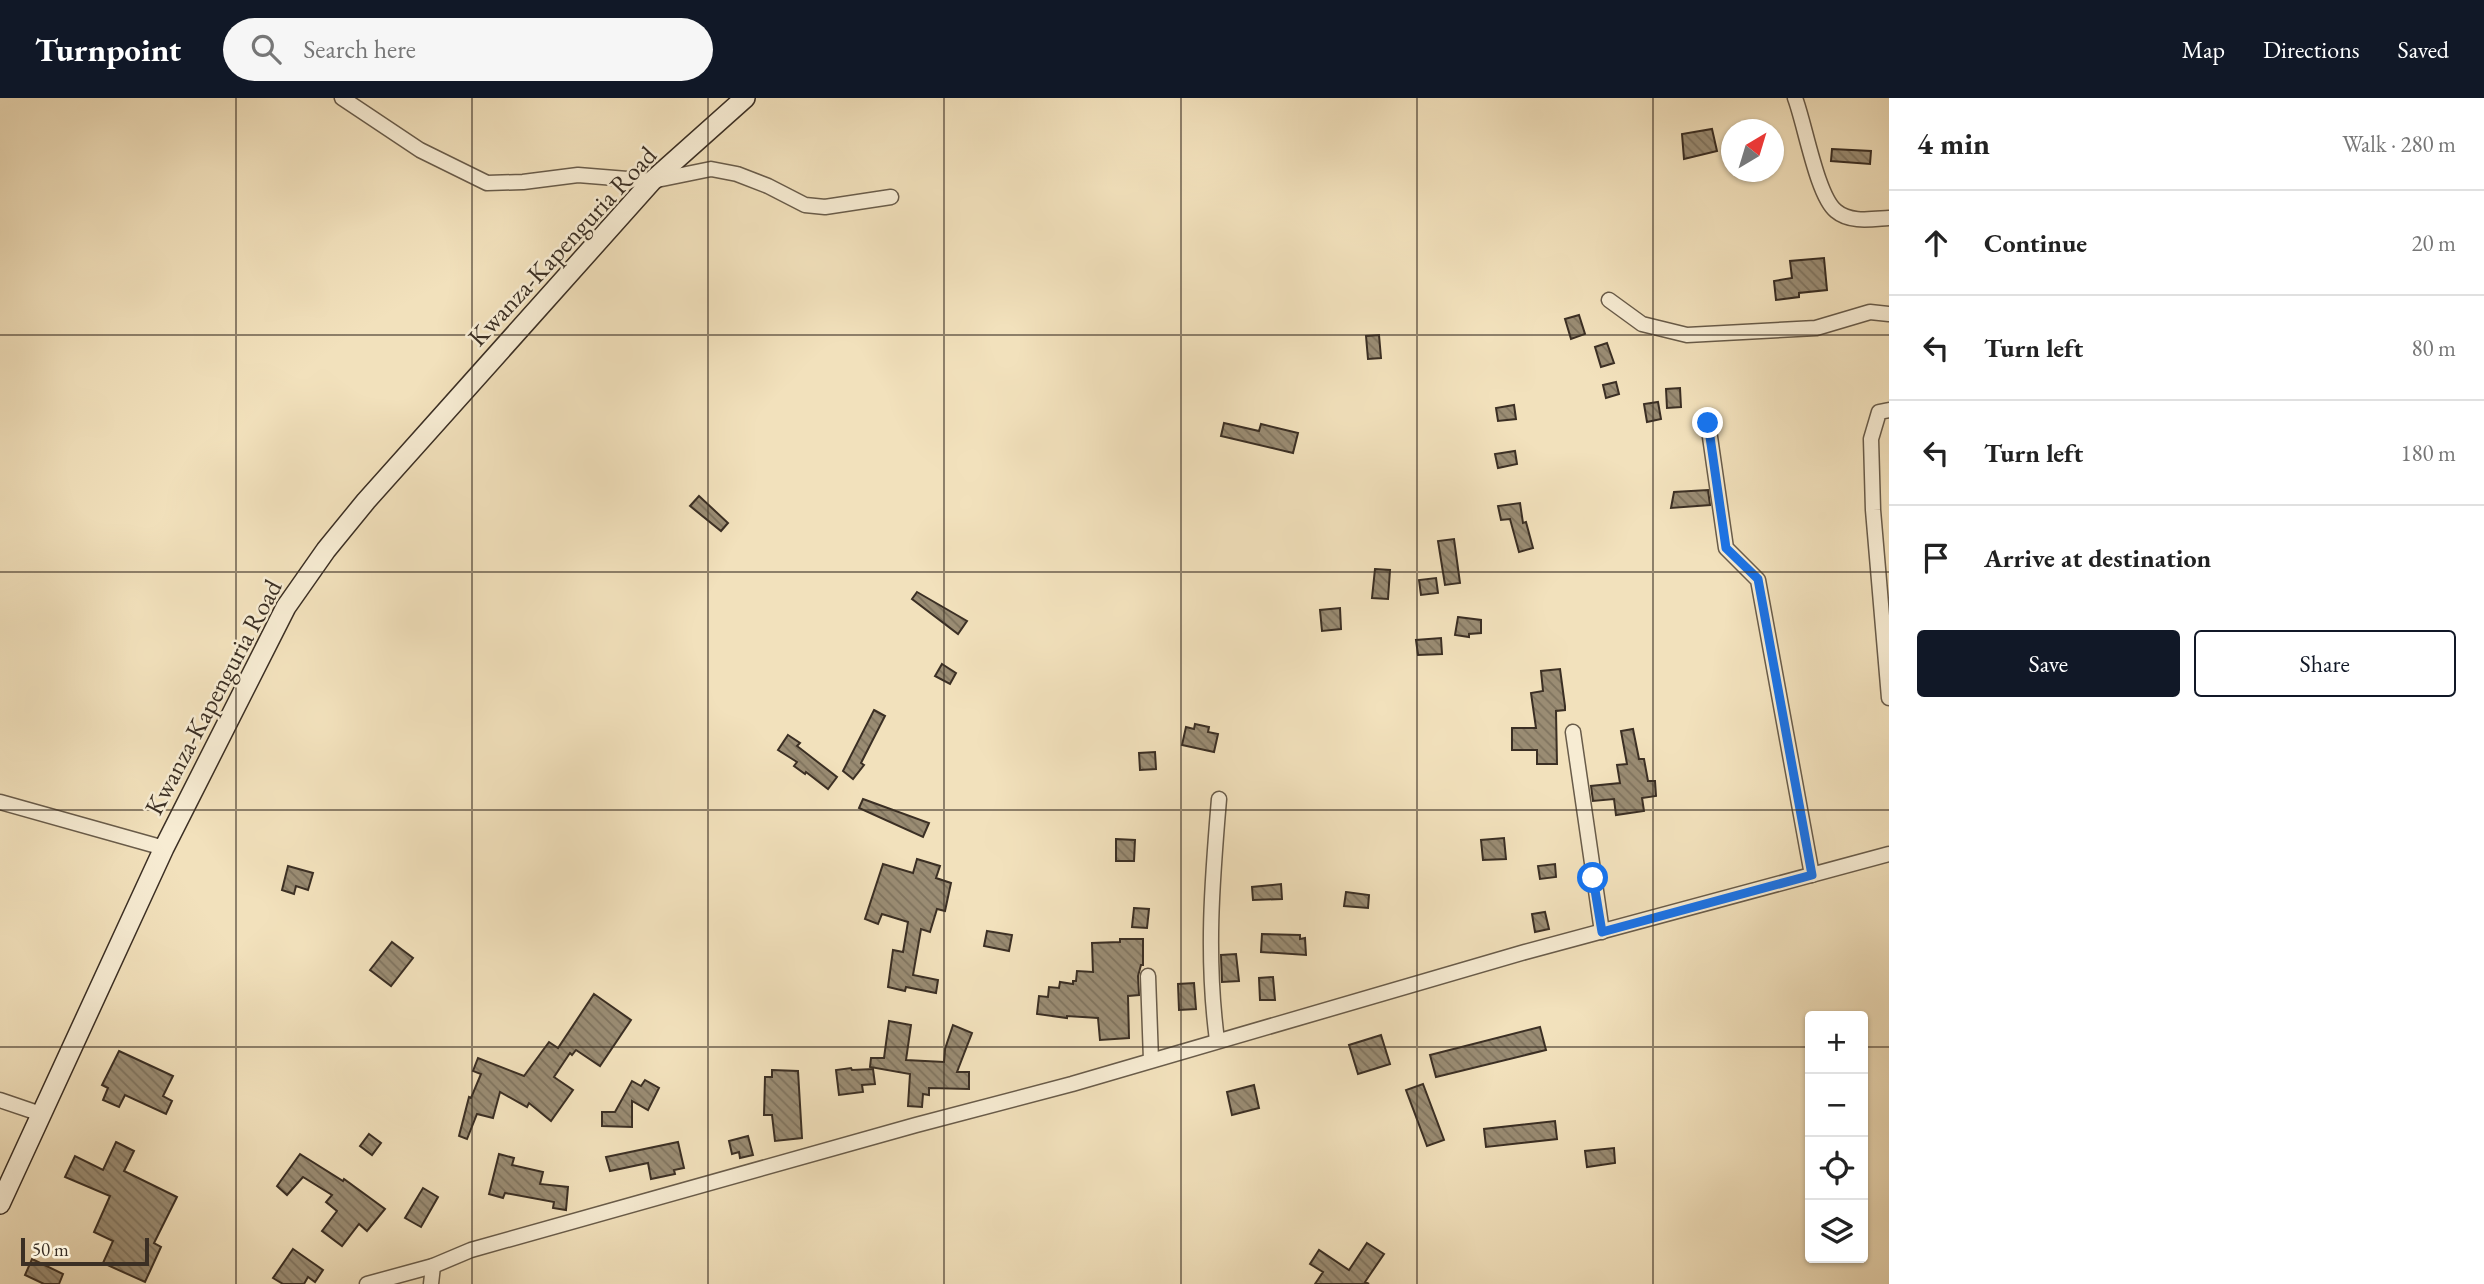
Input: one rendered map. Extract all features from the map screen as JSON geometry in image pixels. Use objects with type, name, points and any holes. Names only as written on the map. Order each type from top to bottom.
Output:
[{"type":"street","points":[[342,98],[419,150],[487,183],[523,182],[578,175],[652,181],[710,169],[737,174],[805,205],[825,207],[891,197]]},
{"type":"street","name":"Kwanza-Kapenguria Road","points":[[0,1204],[163,848],[286,607],[326,550],[366,501],[652,181],[745,98]]},
{"type":"street","points":[[1796,98],[1823,193],[1836,212],[1855,220],[1889,218]]},
{"type":"street","points":[[1609,300],[1642,324],[1687,335],[1816,328],[1870,312],[1889,314]]},
{"type":"street","points":[[1889,410],[1879,412],[1871,439],[1873,510],[1889,698]]},
{"type":"street","points":[[1708,423],[1726,548],[1758,579],[1812,875]]},
{"type":"street","points":[[1573,732],[1602,932]]},
{"type":"street","points":[[1217,1040],[1210,990],[1210,901],[1219,799]]},
{"type":"street","points":[[0,802],[163,848]]},
{"type":"street","points":[[368,1284],[433,1266],[471,1250],[1889,854]]},
{"type":"street","points":[[1148,976],[1151,1060]]},
{"type":"street","points":[[0,1100],[41,1114]]},
{"type":"street","points":[[431,1284],[433,1266]]},
{"type":"building","points":[[1712,129],[1717,151],[1684,159],[1682,134]]},
{"type":"building","points":[[1832,149],[1871,151],[1870,164],[1831,161]]},
{"type":"building","points":[[1824,258],[1827,290],[1799,293],[1799,297],[1776,300],[1774,281],[1792,278],[1790,261]]},
{"type":"building","points":[[1579,315],[1585,334],[1571,339],[1565,319]]},
{"type":"building","points":[[1379,335],[1381,358],[1368,359],[1366,336]]},
{"type":"building","points":[[1607,343],[1614,363],[1601,367],[1595,347]]},
{"type":"building","points":[[1616,382],[1619,394],[1606,398],[1603,385]]},
{"type":"building","points":[[1680,388],[1681,407],[1667,408],[1666,389]]},
{"type":"building","points":[[1658,402],[1661,419],[1647,422],[1644,404]]},
{"type":"building","points":[[1514,405],[1516,419],[1498,421],[1496,408]]},
{"type":"building","points":[[1224,423],[1259,431],[1261,424],[1298,433],[1293,453],[1221,436]]},
{"type":"building","points":[[1515,451],[1517,464],[1498,468],[1495,454]]},
{"type":"building","points":[[1708,490],[1710,505],[1671,508],[1674,492]]},
{"type":"building","points":[[699,496],[728,523],[721,531],[690,506]]},
{"type":"building","points":[[1520,503],[1523,523],[1526,522],[1533,548],[1519,552],[1510,519],[1501,520],[1498,506]]},
{"type":"building","points":[[1454,539],[1460,583],[1445,585],[1438,541]]},
{"type":"building","points":[[1375,569],[1390,570],[1388,599],[1372,598]]},
{"type":"building","points":[[1436,578],[1438,593],[1421,595],[1419,580]]},
{"type":"building","points":[[917,592],[967,621],[958,634],[912,599]]},
{"type":"building","points":[[1340,608],[1341,629],[1322,631],[1320,610]]},
{"type":"building","points":[[1458,617],[1481,620],[1481,633],[1469,634],[1469,637],[1455,635]]},
{"type":"building","points":[[1441,638],[1442,654],[1418,655],[1416,640]]},
{"type":"building","points":[[942,664],[956,673],[950,684],[935,676]]},
{"type":"building","points":[[1560,669],[1565,710],[1556,711],[1557,764],[1537,764],[1537,750],[1512,750],[1512,728],[1536,728],[1531,693],[1543,691],[1541,671]]},
{"type":"building","points":[[874,710],[885,716],[861,763],[864,765],[853,779],[843,771]]},
{"type":"building","points":[[1195,724],[1209,727],[1208,732],[1218,734],[1214,752],[1182,745],[1186,727],[1194,729]]},
{"type":"building","points":[[1633,729],[1639,759],[1644,759],[1648,781],[1655,781],[1656,796],[1642,798],[1644,811],[1616,815],[1614,799],[1593,801],[1591,786],[1620,783],[1617,765],[1627,764],[1621,731]]},
{"type":"building","points":[[788,735],[800,743],[797,746],[837,777],[828,789],[794,766],[797,762],[778,750]]},
{"type":"building","points":[[1155,752],[1156,769],[1140,770],[1139,753]]},
{"type":"building","points":[[863,799],[929,823],[923,837],[859,808]]},
{"type":"building","points":[[1504,838],[1506,859],[1483,860],[1481,840]]},
{"type":"building","points":[[1116,839],[1135,840],[1134,861],[1116,861]]},
{"type":"building","points":[[917,859],[940,866],[936,878],[951,883],[945,911],[937,909],[930,932],[921,929],[913,975],[938,980],[936,993],[906,987],[905,991],[888,987],[893,950],[903,952],[908,922],[882,914],[878,924],[865,919],[883,864],[913,873]]},
{"type":"building","points":[[1555,864],[1556,877],[1540,879],[1538,866]]},
{"type":"building","points":[[288,866],[313,873],[308,890],[296,886],[294,894],[282,890]]},
{"type":"building","points":[[1281,884],[1282,899],[1253,900],[1252,887]]},
{"type":"building","points":[[1346,892],[1369,895],[1368,908],[1344,906]]},
{"type":"building","points":[[1134,908],[1149,909],[1147,928],[1132,927]]},
{"type":"building","points":[[1545,912],[1549,929],[1535,932],[1532,914]]},
{"type":"building","points":[[987,931],[1012,935],[1009,951],[984,946]]},
{"type":"building","points":[[1262,934],[1300,935],[1300,939],[1305,938],[1306,955],[1261,952]]},
{"type":"building","points":[[1120,939],[1143,939],[1143,965],[1138,976],[1139,995],[1128,996],[1129,1038],[1100,1040],[1098,1018],[1037,1014],[1039,996],[1048,997],[1049,987],[1059,988],[1060,982],[1073,984],[1077,971],[1093,972],[1092,943],[1120,942]]},
{"type":"building","points":[[392,942],[413,958],[391,986],[370,970]]},
{"type":"building","points":[[1236,954],[1239,981],[1222,982],[1221,955]]},
{"type":"building","points":[[1273,977],[1275,1000],[1260,1000],[1259,978]]},
{"type":"building","points":[[1194,983],[1196,1009],[1179,1010],[1178,984]]},
{"type":"building","points":[[594,994],[631,1020],[600,1066],[576,1050],[572,1055],[570,1053],[554,1077],[573,1090],[551,1121],[529,1103],[527,1107],[500,1092],[493,1118],[477,1114],[467,1139],[459,1136],[469,1097],[471,1098],[481,1074],[473,1071],[478,1058],[524,1076],[549,1042],[558,1048]]},
{"type":"building","points":[[889,1021],[911,1025],[906,1060],[944,1062],[945,1049],[953,1025],[972,1033],[957,1072],[969,1072],[969,1089],[929,1088],[929,1095],[923,1094],[922,1107],[908,1106],[910,1074],[870,1067],[871,1058],[884,1058]]},
{"type":"building","points":[[1540,1027],[1546,1050],[1436,1077],[1430,1055]]},
{"type":"building","points":[[1381,1035],[1390,1064],[1358,1074],[1349,1045]]},
{"type":"building","points":[[119,1051],[173,1076],[163,1096],[172,1101],[166,1114],[125,1095],[119,1107],[103,1100],[108,1088],[102,1085]]},
{"type":"building","points":[[873,1069],[875,1084],[862,1085],[863,1092],[839,1095],[836,1070]]},
{"type":"building","points":[[772,1070],[798,1071],[802,1138],[775,1141],[772,1115],[764,1115],[765,1077],[772,1077]]},
{"type":"building","points":[[645,1080],[659,1088],[648,1110],[632,1101],[632,1127],[602,1126],[602,1112],[615,1112],[632,1081],[641,1086]]},
{"type":"building","points":[[1423,1084],[1444,1140],[1427,1146],[1406,1090]]},
{"type":"building","points":[[1254,1085],[1259,1108],[1232,1115],[1227,1092]]},
{"type":"building","points":[[1555,1121],[1557,1139],[1486,1147],[1484,1129]]},
{"type":"building","points":[[369,1134],[381,1143],[372,1155],[360,1146]]},
{"type":"building","points":[[748,1136],[753,1155],[740,1158],[739,1152],[732,1154],[729,1141]]},
{"type":"building","points":[[116,1142],[134,1151],[124,1171],[177,1197],[154,1243],[161,1247],[145,1282],[103,1263],[113,1241],[94,1232],[110,1196],[65,1177],[75,1156],[103,1170]]},
{"type":"building","points":[[678,1142],[684,1168],[674,1170],[675,1174],[651,1179],[648,1163],[610,1171],[606,1157]]},
{"type":"building","points":[[1614,1148],[1615,1163],[1587,1167],[1585,1151]]},
{"type":"building","points":[[300,1154],[343,1181],[344,1179],[385,1209],[367,1231],[359,1224],[342,1246],[322,1231],[337,1211],[326,1202],[332,1195],[303,1177],[287,1195],[277,1186]]},
{"type":"building","points":[[499,1154],[514,1158],[512,1165],[543,1172],[540,1184],[568,1187],[566,1210],[553,1208],[554,1202],[505,1193],[503,1198],[489,1194]]},
{"type":"building","points":[[423,1188],[438,1197],[421,1227],[405,1218]]},
{"type":"building","points":[[1367,1243],[1384,1254],[1365,1282],[1369,1284],[1315,1284],[1323,1272],[1310,1264],[1319,1250],[1349,1270]]},
{"type":"building","points":[[293,1249],[323,1270],[315,1282],[308,1277],[304,1284],[283,1284],[273,1278]]},
{"type":"building","points":[[32,1259],[63,1274],[59,1284],[44,1284],[25,1275]]},
{"type":"route","points":[[1593,878],[1602,932],[1812,875],[1758,579],[1726,548],[1708,423]]}]
